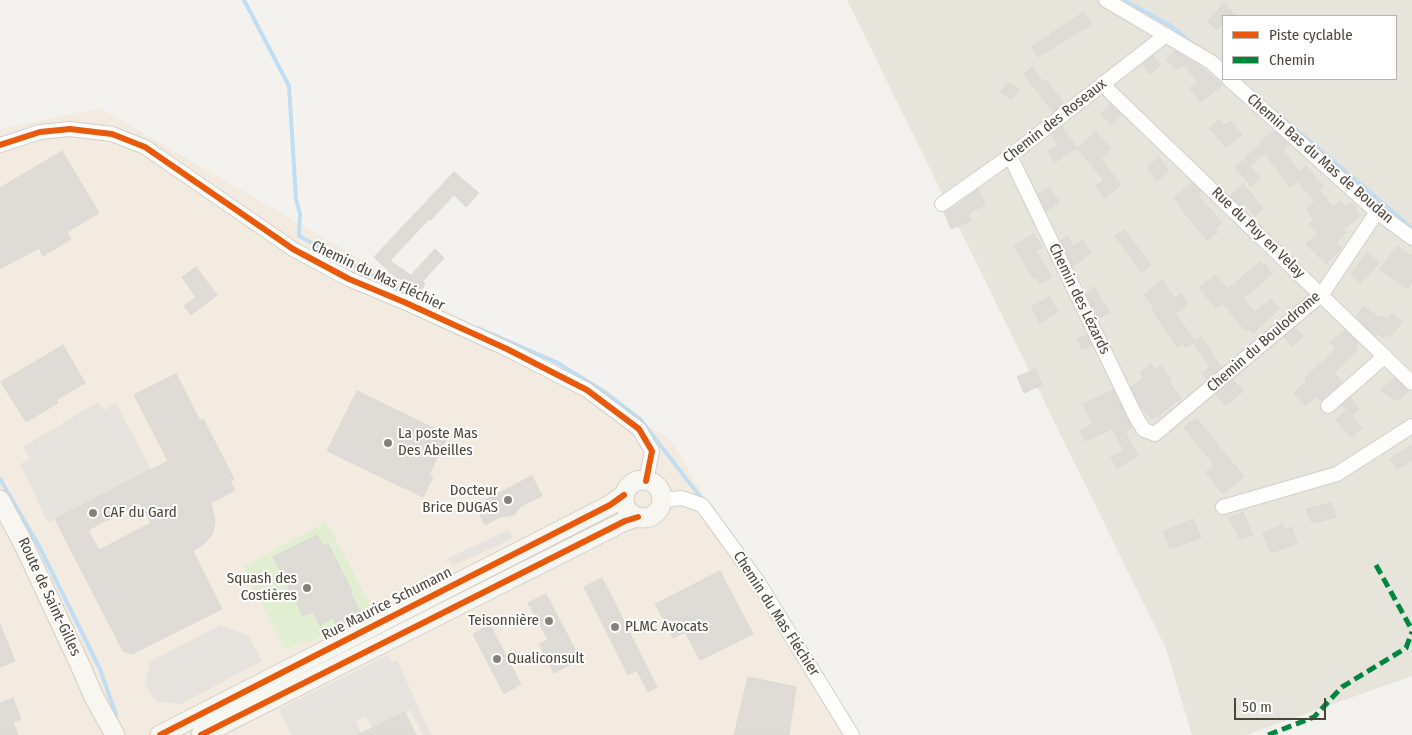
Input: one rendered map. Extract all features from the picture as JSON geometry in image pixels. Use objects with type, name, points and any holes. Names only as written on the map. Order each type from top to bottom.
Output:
[{"type":"main road","points":[[646,481],[657,487],[661,500],[658,510],[644,518],[638,517],[627,510],[624,495],[632,483],[646,481]]},
{"type":"main road","name":"Rue Maurice Schumann","points":[[160,735],[610,505],[624,495]]},
{"type":"main road","name":"Route de Saint-Gilles","points":[[0,500],[53,605],[94,697],[115,735]]},
{"type":"main road","points":[[201,735],[625,521],[638,517]]},
{"type":"main road","name":"Route de Saint-Gilles","points":[[94,697],[100,735]]},
{"type":"street","points":[[1106,0],[1211,62],[1222,72]]},
{"type":"street","name":"Chemin des Roseaux","points":[[942,204],[1010,156],[1166,35]]},
{"type":"street","name":"Chemin Bas du Mas de Boudan","points":[[1230,80],[1377,212],[1412,238]]},
{"type":"street","name":"Rue du Puy en Velay","points":[[1102,84],[1322,294],[1412,383]]},
{"type":"street","name":"Chemin du Mas Fléchier","points":[[0,145],[40,132],[70,130],[112,134],[145,147],[293,249],[349,279],[498,345],[587,390],[639,429],[652,452],[646,481]]},
{"type":"street","name":"Chemin des Lézards","points":[[1010,156],[1136,417],[1144,430],[1155,434]]},
{"type":"street","name":"Chemin du Boulodrome","points":[[1155,434],[1322,294],[1377,212]]},
{"type":"street","points":[[1328,406],[1385,356]]},
{"type":"street","points":[[1223,507],[1337,474],[1412,426]]},
{"type":"street","name":"Chemin du Mas Fléchier","points":[[661,500],[682,498],[702,505],[758,582],[852,735]]},
{"type":"shaded area","points":[[847,0],[1412,0],[1412,676],[1246,735],[1192,735],[1166,649]]},
{"type":"shaded area","points":[[100,108],[670,439],[850,735],[0,735],[0,129]]},
{"type":"shaded area","points":[[98,402],[105,410],[116,403],[151,470],[48,523],[20,464],[30,459],[23,447]]},
{"type":"shaded area","points":[[508,530],[513,538],[453,566],[448,558]]},
{"type":"shaded area","points":[[220,625],[248,635],[262,661],[181,704],[157,702],[145,684],[150,662]]},
{"type":"shaded area","points":[[388,655],[392,662],[397,660],[431,735],[423,735],[410,710],[372,728],[366,716],[356,721],[361,733],[357,735],[292,735],[279,709]]},
{"type":"green space","name":"Squash des Costières","points":[[326,522],[372,608],[308,643],[305,640],[285,650],[243,567]]},
{"type":"building","points":[[1224,4],[1236,15],[1222,15],[1222,24],[1217,30],[1207,21]]},
{"type":"building","points":[[1084,12],[1092,24],[1038,57],[1031,47]]},
{"type":"building","points":[[1174,50],[1207,72],[1222,85],[1201,102],[1190,88],[1198,82],[1183,64],[1177,69],[1166,59],[1174,53]]},
{"type":"building","points":[[1153,56],[1160,65],[1150,74],[1143,64]]},
{"type":"building","points":[[1032,67],[1043,82],[1046,80],[1063,103],[1053,112],[1024,74]]},
{"type":"building","points":[[1008,82],[1019,89],[1011,99],[1000,92]]},
{"type":"building","points":[[1110,104],[1121,115],[1112,124],[1101,114]]},
{"type":"building","points":[[1219,120],[1224,126],[1231,121],[1242,135],[1226,147],[1209,128]]},
{"type":"building","points":[[1062,127],[1077,148],[1055,162],[1048,151],[1057,145],[1051,135]]},
{"type":"building","points":[[1274,131],[1289,145],[1283,150],[1299,172],[1306,166],[1324,187],[1319,190],[1333,207],[1340,201],[1346,207],[1351,202],[1357,209],[1355,211],[1360,216],[1343,229],[1346,232],[1336,243],[1342,248],[1326,264],[1306,244],[1318,233],[1309,224],[1314,220],[1306,209],[1315,202],[1298,181],[1290,187],[1265,154],[1250,165],[1245,158]]},
{"type":"building","points":[[1096,132],[1111,149],[1101,159],[1121,185],[1104,198],[1096,186],[1104,180],[1077,148]]},
{"type":"building","points":[[62,151],[99,213],[67,232],[71,239],[43,256],[39,248],[0,269],[0,188]]},
{"type":"building","points":[[1159,157],[1169,171],[1157,181],[1147,168]]},
{"type":"building","points":[[1244,160],[1260,178],[1251,186],[1235,167]]},
{"type":"building","points":[[454,172],[479,193],[466,207],[454,195],[390,261],[411,275],[435,249],[444,258],[422,282],[425,283],[422,290],[397,279],[374,257]]},
{"type":"building","points":[[1192,183],[1201,191],[1197,194],[1222,223],[1215,229],[1218,232],[1207,240],[1174,197]]},
{"type":"building","points":[[1243,184],[1263,209],[1255,216],[1245,203],[1241,206],[1230,196]]},
{"type":"building","points":[[1049,187],[1059,202],[1046,211],[1038,194]]},
{"type":"building","points":[[978,189],[985,205],[968,213],[971,221],[951,229],[944,212],[962,203]]},
{"type":"building","points":[[1124,230],[1151,265],[1141,272],[1115,236]]},
{"type":"building","points":[[1034,234],[1042,247],[1036,251],[1052,277],[1040,284],[1036,277],[1034,279],[1014,246]]},
{"type":"building","points":[[1068,236],[1073,246],[1083,240],[1091,253],[1073,266],[1061,241]]},
{"type":"building","points":[[1397,246],[1412,256],[1412,282],[1407,289],[1380,269]]},
{"type":"building","points":[[1367,253],[1379,263],[1361,283],[1351,274]]},
{"type":"building","points":[[1260,262],[1263,266],[1265,264],[1272,274],[1243,298],[1255,312],[1271,299],[1279,309],[1253,333],[1249,328],[1246,331],[1222,303],[1216,308],[1199,288],[1215,275],[1228,289]]},
{"type":"building","points":[[196,267],[217,295],[191,315],[184,306],[196,297],[182,277]]},
{"type":"building","points":[[1162,280],[1175,299],[1181,293],[1187,301],[1187,305],[1175,314],[1195,341],[1201,337],[1221,367],[1207,379],[1202,373],[1210,367],[1193,343],[1186,348],[1182,343],[1178,347],[1152,310],[1155,308],[1144,295]]},
{"type":"building","points":[[1094,287],[1109,312],[1098,319],[1086,293]]},
{"type":"building","points":[[1049,297],[1058,312],[1040,323],[1031,307]]},
{"type":"building","points":[[1364,306],[1380,318],[1382,316],[1387,320],[1392,314],[1402,322],[1390,337],[1386,334],[1383,338],[1377,333],[1375,336],[1356,317]]},
{"type":"building","points":[[1295,328],[1303,336],[1292,346],[1284,337]]},
{"type":"building","points":[[1345,330],[1358,343],[1355,347],[1357,350],[1334,373],[1342,382],[1321,400],[1316,396],[1306,406],[1294,393],[1307,381],[1305,378],[1336,349],[1330,342]]},
{"type":"building","points":[[1087,335],[1092,345],[1082,350],[1077,339]]},
{"type":"building","points":[[63,345],[85,383],[56,400],[58,403],[26,422],[1,382]]},
{"type":"building","points":[[1151,364],[1156,370],[1161,366],[1172,381],[1169,383],[1181,398],[1152,419],[1140,405],[1131,387],[1144,378],[1140,372]]},
{"type":"building","points":[[1035,369],[1042,385],[1024,393],[1017,377]]},
{"type":"building","name":"CAF du Gard","points":[[176,374],[200,421],[203,419],[234,479],[230,481],[235,490],[211,503],[215,520],[213,533],[205,543],[193,551],[222,609],[132,654],[123,651],[55,519],[168,461],[134,395]],"holes":[[[140,503],[151,523],[99,550],[88,530]]]},
{"type":"building","points":[[1395,378],[1408,391],[1397,401],[1381,390]]},
{"type":"building","points":[[1233,380],[1243,391],[1226,406],[1216,394]]},
{"type":"building","points":[[1113,390],[1132,428],[1125,432],[1138,456],[1117,468],[1111,457],[1124,450],[1112,429],[1085,441],[1080,431],[1093,423],[1083,404]]},
{"type":"building","name":"La poste Mas Des Abeilles","points":[[357,391],[448,435],[429,475],[433,477],[423,497],[327,451]]},
{"type":"building","points":[[1350,398],[1359,409],[1352,416],[1362,428],[1351,437],[1336,419],[1347,410],[1342,405]]},
{"type":"building","points":[[1196,418],[1244,477],[1223,494],[1206,472],[1214,465],[1184,427]]},
{"type":"building","points":[[1412,445],[1412,460],[1397,469],[1390,459]]},
{"type":"building","name":"Docteur Brice DUGAS","points":[[532,476],[542,496],[521,506],[514,515],[500,517],[485,525],[475,505]]},
{"type":"building","points":[[1331,503],[1336,517],[1314,523],[1313,520],[1310,521],[1306,509]]},
{"type":"building","points":[[1243,512],[1252,535],[1240,539],[1229,518]]},
{"type":"building","points":[[1193,519],[1201,538],[1170,549],[1164,531]]},
{"type":"building","points":[[1282,525],[1284,530],[1292,527],[1297,543],[1271,553],[1263,533]]},
{"type":"building","points":[[317,535],[323,546],[328,544],[352,591],[350,593],[362,614],[338,627],[333,618],[320,625],[313,612],[303,616],[273,557]]},
{"type":"building","points":[[720,571],[753,634],[700,660],[685,632],[673,638],[655,604]]},
{"type":"building","name":"PLMC Avocats","points":[[602,578],[657,687],[648,692],[637,670],[628,675],[584,587]]},
{"type":"building","name":"Teisonnière","points":[[546,594],[580,659],[554,673],[539,644],[548,640],[528,603]]},
{"type":"building","points":[[0,624],[15,661],[0,667]]},
{"type":"building","name":"Qualiconsult","points":[[490,625],[521,684],[504,694],[473,634]]},
{"type":"building","points":[[748,677],[796,687],[789,735],[734,735]]},
{"type":"building","points":[[13,698],[21,719],[13,722],[18,735],[0,735],[0,703]]},
{"type":"building","points":[[405,712],[416,735],[357,735],[372,728]]},
{"type":"waterway","points":[[244,0],[289,86],[296,199],[300,214],[299,236],[438,310]]},
{"type":"waterway","points":[[1123,0],[1168,24],[1193,44]]},
{"type":"waterway","points":[[1274,111],[1412,228]]},
{"type":"waterway","points":[[478,328],[556,362],[605,392],[640,419],[702,499]]},
{"type":"waterway","points":[[0,479],[39,546],[100,669],[116,715]]},
{"type":"marked path","points":[[1376,565],[1412,630]]},
{"type":"marked path","points":[[1268,735],[1314,717],[1342,687],[1406,648],[1412,632]]},
{"type":"cycle path","points":[[0,145],[40,132],[70,129],[112,134],[145,147],[293,249],[349,279],[507,349],[587,390],[639,429],[652,451],[646,481]]},
{"type":"cycle path","points":[[160,735],[610,505],[624,495]]},
{"type":"cycle path","points":[[201,735],[625,521],[638,517]]},
{"type":"place","name":"La poste Mas Des Abeilles","points":[[388,443]]},
{"type":"place","name":"Docteur Brice DUGAS","points":[[508,500]]},
{"type":"place","name":"CAF du Gard","points":[[93,513]]},
{"type":"place","name":"Squash des Costières","points":[[307,588]]},
{"type":"place","name":"Teisonnière","points":[[549,621]]},
{"type":"place","name":"PLMC Avocats","points":[[615,627]]},
{"type":"place","name":"Qualiconsult","points":[[497,659]]}]
